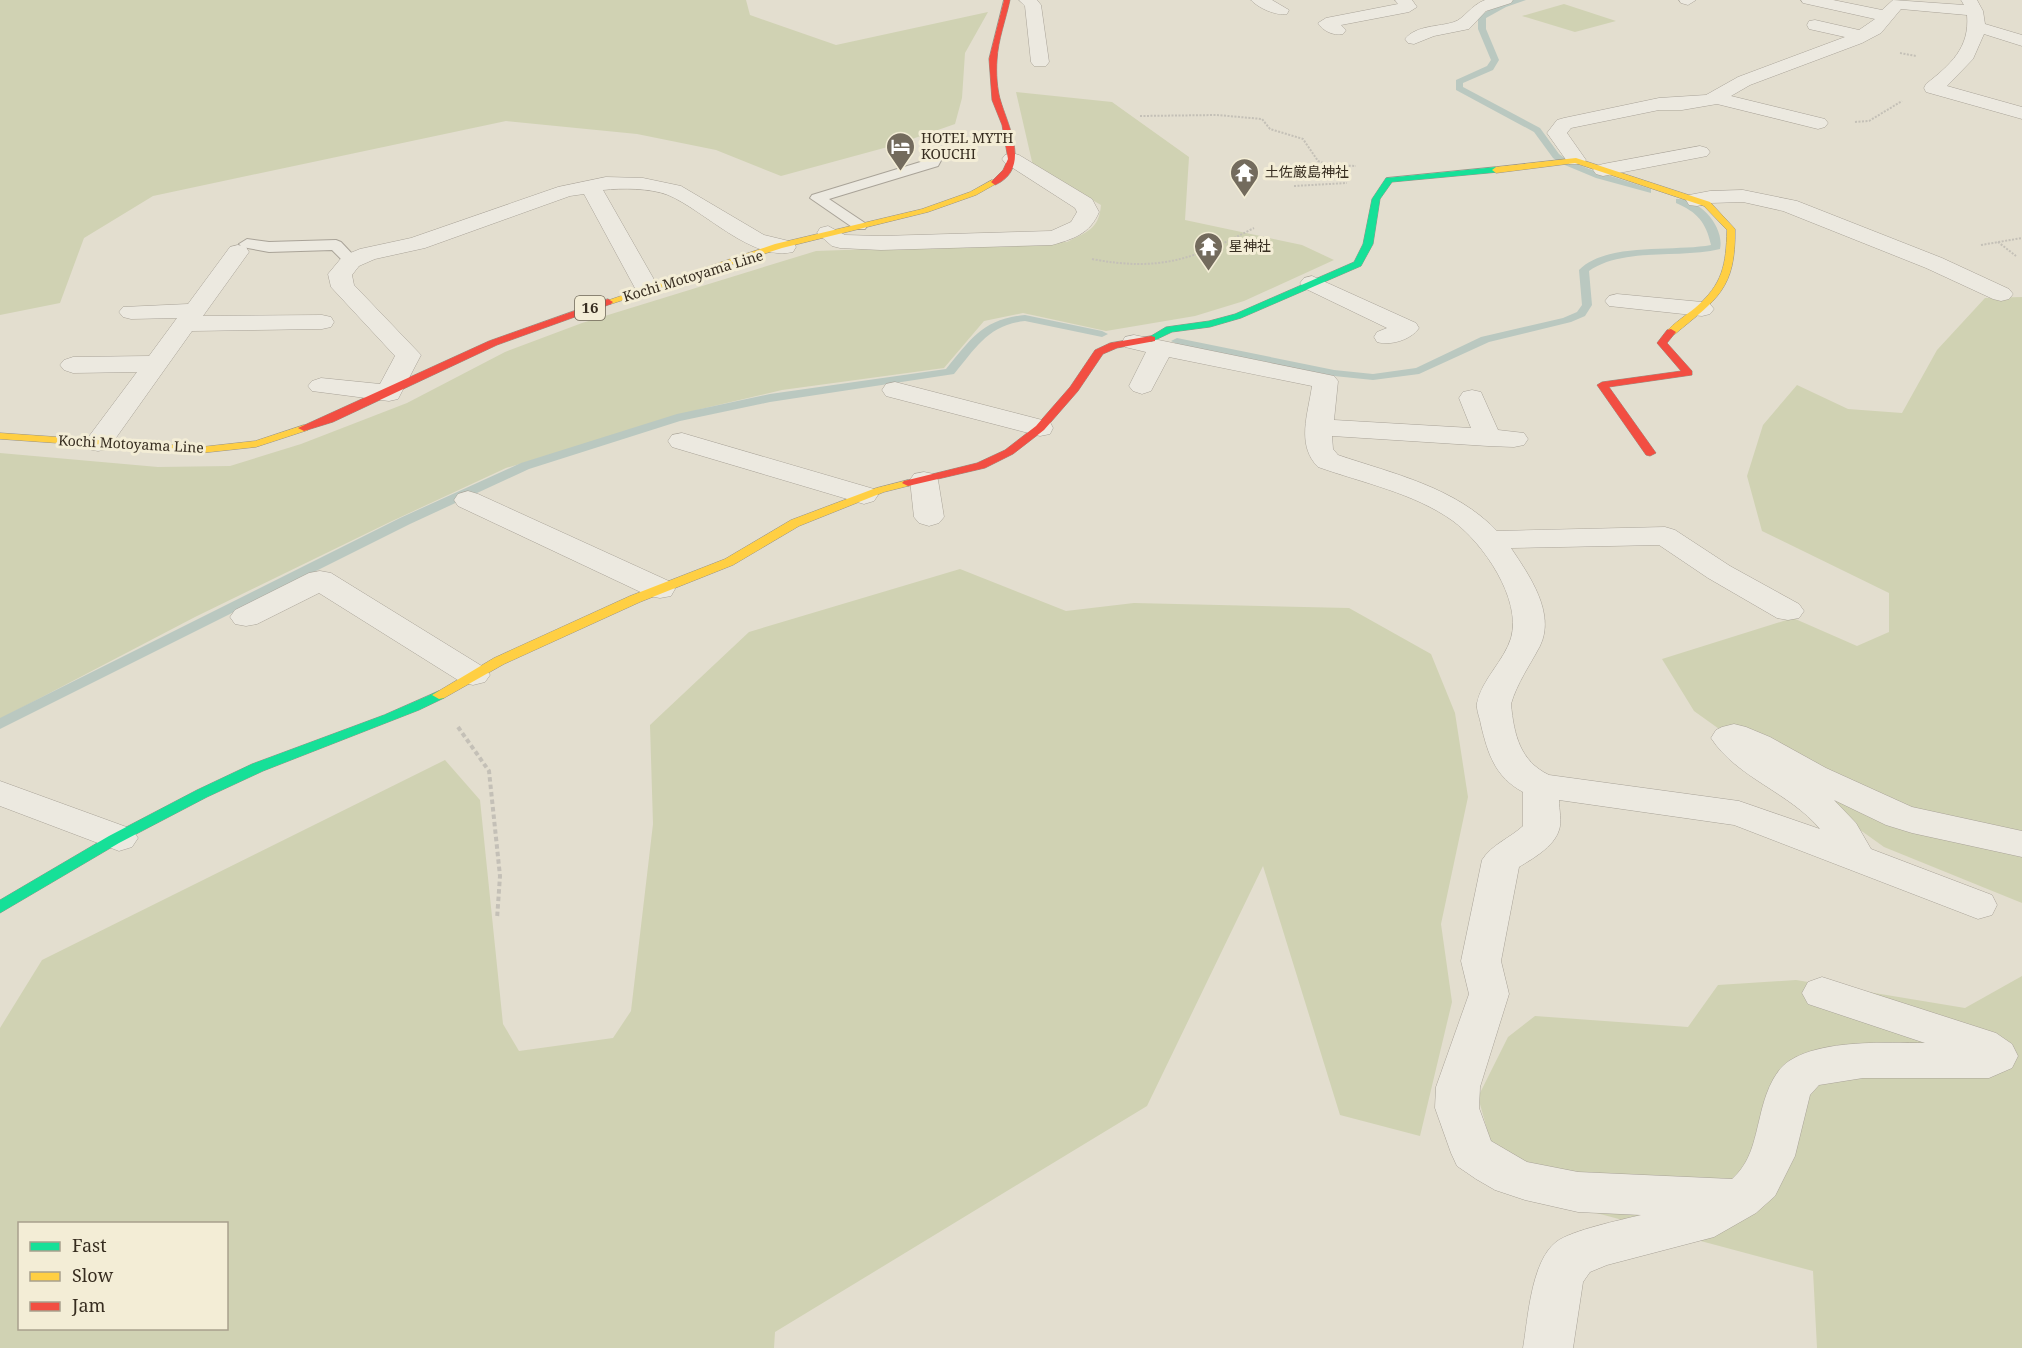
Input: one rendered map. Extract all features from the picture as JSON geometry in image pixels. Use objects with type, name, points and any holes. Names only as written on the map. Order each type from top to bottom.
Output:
[{"type":"street","points":[[828,233],[840,241],[881,243],[1052,237],[1066,234],[1084,223],[1088,212],[1084,204],[1012,159],[1006,125],[996,100],[993,59],[1003,25],[1006,0]]},
{"type":"street","points":[[1027,0],[1033,5],[1040,62]]},
{"type":"street","points":[[1259,0],[1281,10]]},
{"type":"street","points":[[1337,30],[1326,23],[1409,7],[1403,0]]},
{"type":"street","points":[[1414,39],[1429,32],[1461,26],[1472,13],[1481,7],[1505,0]]},
{"type":"street","points":[[1809,0],[1886,16]]},
{"type":"street","points":[[1650,453],[1602,385],[1688,373],[1662,343],[1668,334],[1702,309],[1727,277],[1732,240],[1731,229],[1707,204],[1576,159],[1557,133],[1564,124],[1659,104],[1699,103],[1715,98],[1744,81],[1875,29],[1897,4],[1974,12],[2022,41]]},
{"type":"street","points":[[1933,88],[1962,63],[1974,12]]},
{"type":"street","points":[[1815,26],[1854,39]]},
{"type":"street","points":[[1933,88],[1986,101],[2022,113]]},
{"type":"street","points":[[1715,98],[1818,123]]},
{"type":"street","points":[[1961,116],[1986,101]]},
{"type":"street","points":[[1604,170],[1700,152]]},
{"type":"street","name":"Kochi Motoyama Line","points":[[0,436],[181,449],[240,446],[305,429],[526,330],[785,247],[802,239],[927,210],[971,195],[994,183],[1007,171],[1012,159]]},
{"type":"street","points":[[0,907],[71,864],[231,779],[298,750],[410,711],[473,675],[660,589],[729,562],[795,523],[864,495],[981,466],[1009,452],[1040,428],[1074,388],[1099,352],[1114,345],[1149,340],[1170,329],[1210,324],[1238,316],[1358,264],[1366,255],[1376,194],[1389,180],[1553,164],[1576,159]]},
{"type":"street","points":[[321,386],[389,393],[408,355],[343,287],[340,274],[351,261],[417,243],[565,191],[606,183],[643,184],[674,190],[756,240],[785,247]]},
{"type":"street","points":[[590,185],[648,290]]},
{"type":"street","points":[[1697,200],[1710,197],[1743,196],[1789,206],[1934,263],[2001,294]]},
{"type":"street","points":[[98,443],[242,248]]},
{"type":"street","points":[[1312,283],[1407,328],[1386,337]]},
{"type":"street","points":[[1617,301],[1702,309]]},
{"type":"street","points":[[131,312],[189,317],[321,322]]},
{"type":"street","points":[[1134,342],[1325,381],[1317,447],[1319,453],[1328,461],[1430,498],[1465,517],[1489,540],[1526,599],[1530,620],[1527,638],[1494,705],[1506,757],[1522,778],[1540,786],[1739,813],[1765,821],[1978,905]]},
{"type":"street","points":[[1142,386],[1161,347]]},
{"type":"street","points":[[73,365],[155,364]]},
{"type":"street","points":[[895,390],[1040,428]]},
{"type":"street","points":[[1320,427],[1501,438],[1472,398]]},
{"type":"street","points":[[682,441],[864,495]]},
{"type":"street","points":[[924,480],[929,518]]},
{"type":"street","points":[[468,500],[660,589]]},
{"type":"street","points":[[1489,540],[1665,536],[1719,572],[1788,611]]},
{"type":"street","points":[[246,617],[320,580],[473,675]]},
{"type":"street","points":[[1848,854],[1852,849],[1843,830],[1822,808],[1735,748],[1728,738],[1731,735],[1745,739],[1813,776],[1899,816],[1925,824],[2022,844]]},
{"type":"street","points":[[1540,786],[1541,830],[1523,847],[1501,860],[1481,961],[1489,994],[1458,1087],[1457,1108],[1473,1153],[1524,1181],[1595,1196],[1700,1195],[1740,1199]]},
{"type":"street","points":[[0,793],[119,838]]},
{"type":"street","points":[[1548,1348],[1560,1275],[1573,1257],[1602,1245],[1698,1223],[1755,1189],[1770,1168],[1786,1099],[1794,1082],[1805,1071],[1817,1066],[1844,1062],[1989,1061],[1997,1056],[1981,1045],[1822,993]]},
{"type":"lane","points":[[860,226],[817,198],[933,163],[937,155]]},
{"type":"lane","points":[[242,248],[336,245],[351,261]]},
{"type":"path","points":[[1854,39],[1962,63]]},
{"type":"path","points":[[1818,123],[1869,121],[1902,101],[1933,88]]},
{"type":"path","points":[[1140,116],[1217,116],[1262,119],[1270,129],[1303,138],[1312,157],[1323,165],[1374,169],[1400,179]]},
{"type":"path","points":[[1066,234],[1081,252],[1091,259],[1128,266],[1158,265],[1204,254],[1254,228]]},
{"type":"path","points":[[1997,242],[2016,256]]},
{"type":"path","points":[[436,697],[489,771],[501,876],[497,919]]},
{"type":"green space","points":[[0,0],[746,0],[750,15],[836,45],[988,12],[965,53],[962,98],[955,124],[895,145],[781,176],[716,150],[637,134],[506,121],[153,196],[84,238],[60,303],[0,315]]},
{"type":"green space","points":[[1564,4],[1616,21],[1575,32],[1522,16]]},
{"type":"green space","points":[[1016,92],[1112,102],[1189,157],[1185,220],[1302,245],[1334,260],[1244,301],[1195,316],[1106,331],[1023,313],[984,321],[944,368],[782,390],[701,409],[506,468],[195,617],[0,719],[0,453],[158,467],[230,466],[301,444],[407,403],[505,352],[582,323],[816,251],[1067,242],[1094,225],[1098,220],[1101,205],[1033,166]]},
{"type":"green space","points":[[2022,297],[2022,903],[1884,847],[1694,711],[1662,659],[1793,618],[1857,646],[1889,632],[1889,593],[1762,531],[1747,476],[1763,425],[1797,385],[1848,409],[1902,413],[1937,350],[1985,298]]},
{"type":"green space","points":[[960,569],[1066,611],[1134,603],[1349,608],[1431,654],[1455,713],[1468,797],[1441,924],[1452,1002],[1420,1136],[1340,1115],[1263,866],[1147,1106],[775,1332],[774,1348],[0,1348],[0,1028],[42,960],[445,760],[480,800],[503,1024],[519,1051],[613,1038],[631,1011],[653,824],[650,725],[749,632]]},
{"type":"green space","points":[[2022,976],[2022,1348],[1817,1348],[1813,1271],[1589,1211],[1492,1147],[1478,1097],[1508,1037],[1535,1016],[1688,1027],[1718,985],[1796,980],[1965,1008]]},
{"type":"waterway","points":[[1522,0],[1503,5],[1482,17],[1482,29],[1495,60],[1490,68],[1459,82],[1459,88],[1537,130],[1556,156],[1563,161],[1585,171],[1648,191]]},
{"type":"waterway","points":[[1177,341],[1334,373],[1373,377],[1419,371],[1485,339],[1567,320],[1581,314],[1587,305],[1584,270],[1594,263],[1627,255],[1716,247],[1706,218],[1695,208],[1679,201]]},
{"type":"waterway","points":[[0,724],[405,521],[525,466],[677,418],[770,398],[950,372],[981,335],[999,323],[1011,319],[1025,318],[1102,334]]},
{"type":"traffic: fast","points":[[1151,339],[1170,329],[1210,324],[1238,316],[1358,264],[1368,244],[1376,199],[1389,180],[1496,170]]},
{"type":"traffic: fast","points":[[0,907],[114,840],[202,793],[284,757],[363,729],[439,695]]},
{"type":"traffic: slow","points":[[1496,170],[1576,160],[1707,204],[1731,229],[1729,266],[1718,291],[1671,332]]},
{"type":"traffic: slow","points":[[608,302],[778,246],[901,217],[949,203],[995,182]]},
{"type":"traffic: slow","points":[[0,436],[201,450],[256,444],[304,428]]},
{"type":"traffic: slow","points":[[439,695],[499,661],[635,599],[729,562],[795,523],[880,490],[908,483]]},
{"type":"traffic: jam","points":[[995,182],[1007,171],[1012,159],[1006,125],[996,100],[993,59],[1007,0]]},
{"type":"traffic: jam","points":[[304,428],[329,420],[493,343],[608,302]]},
{"type":"traffic: jam","points":[[1650,453],[1602,385],[1688,373],[1662,343],[1671,332]]},
{"type":"traffic: jam","points":[[908,483],[981,466],[1009,452],[1040,428],[1074,389],[1099,352],[1114,345],[1151,339]]},
{"type":"place","name":"HOTEL MYTH KOUCHI","points":[[900,172]]},
{"type":"place","name":"土佐厳島神社","points":[[1244,198]]},
{"type":"place","name":"星神社","points":[[1208,272]]}]
